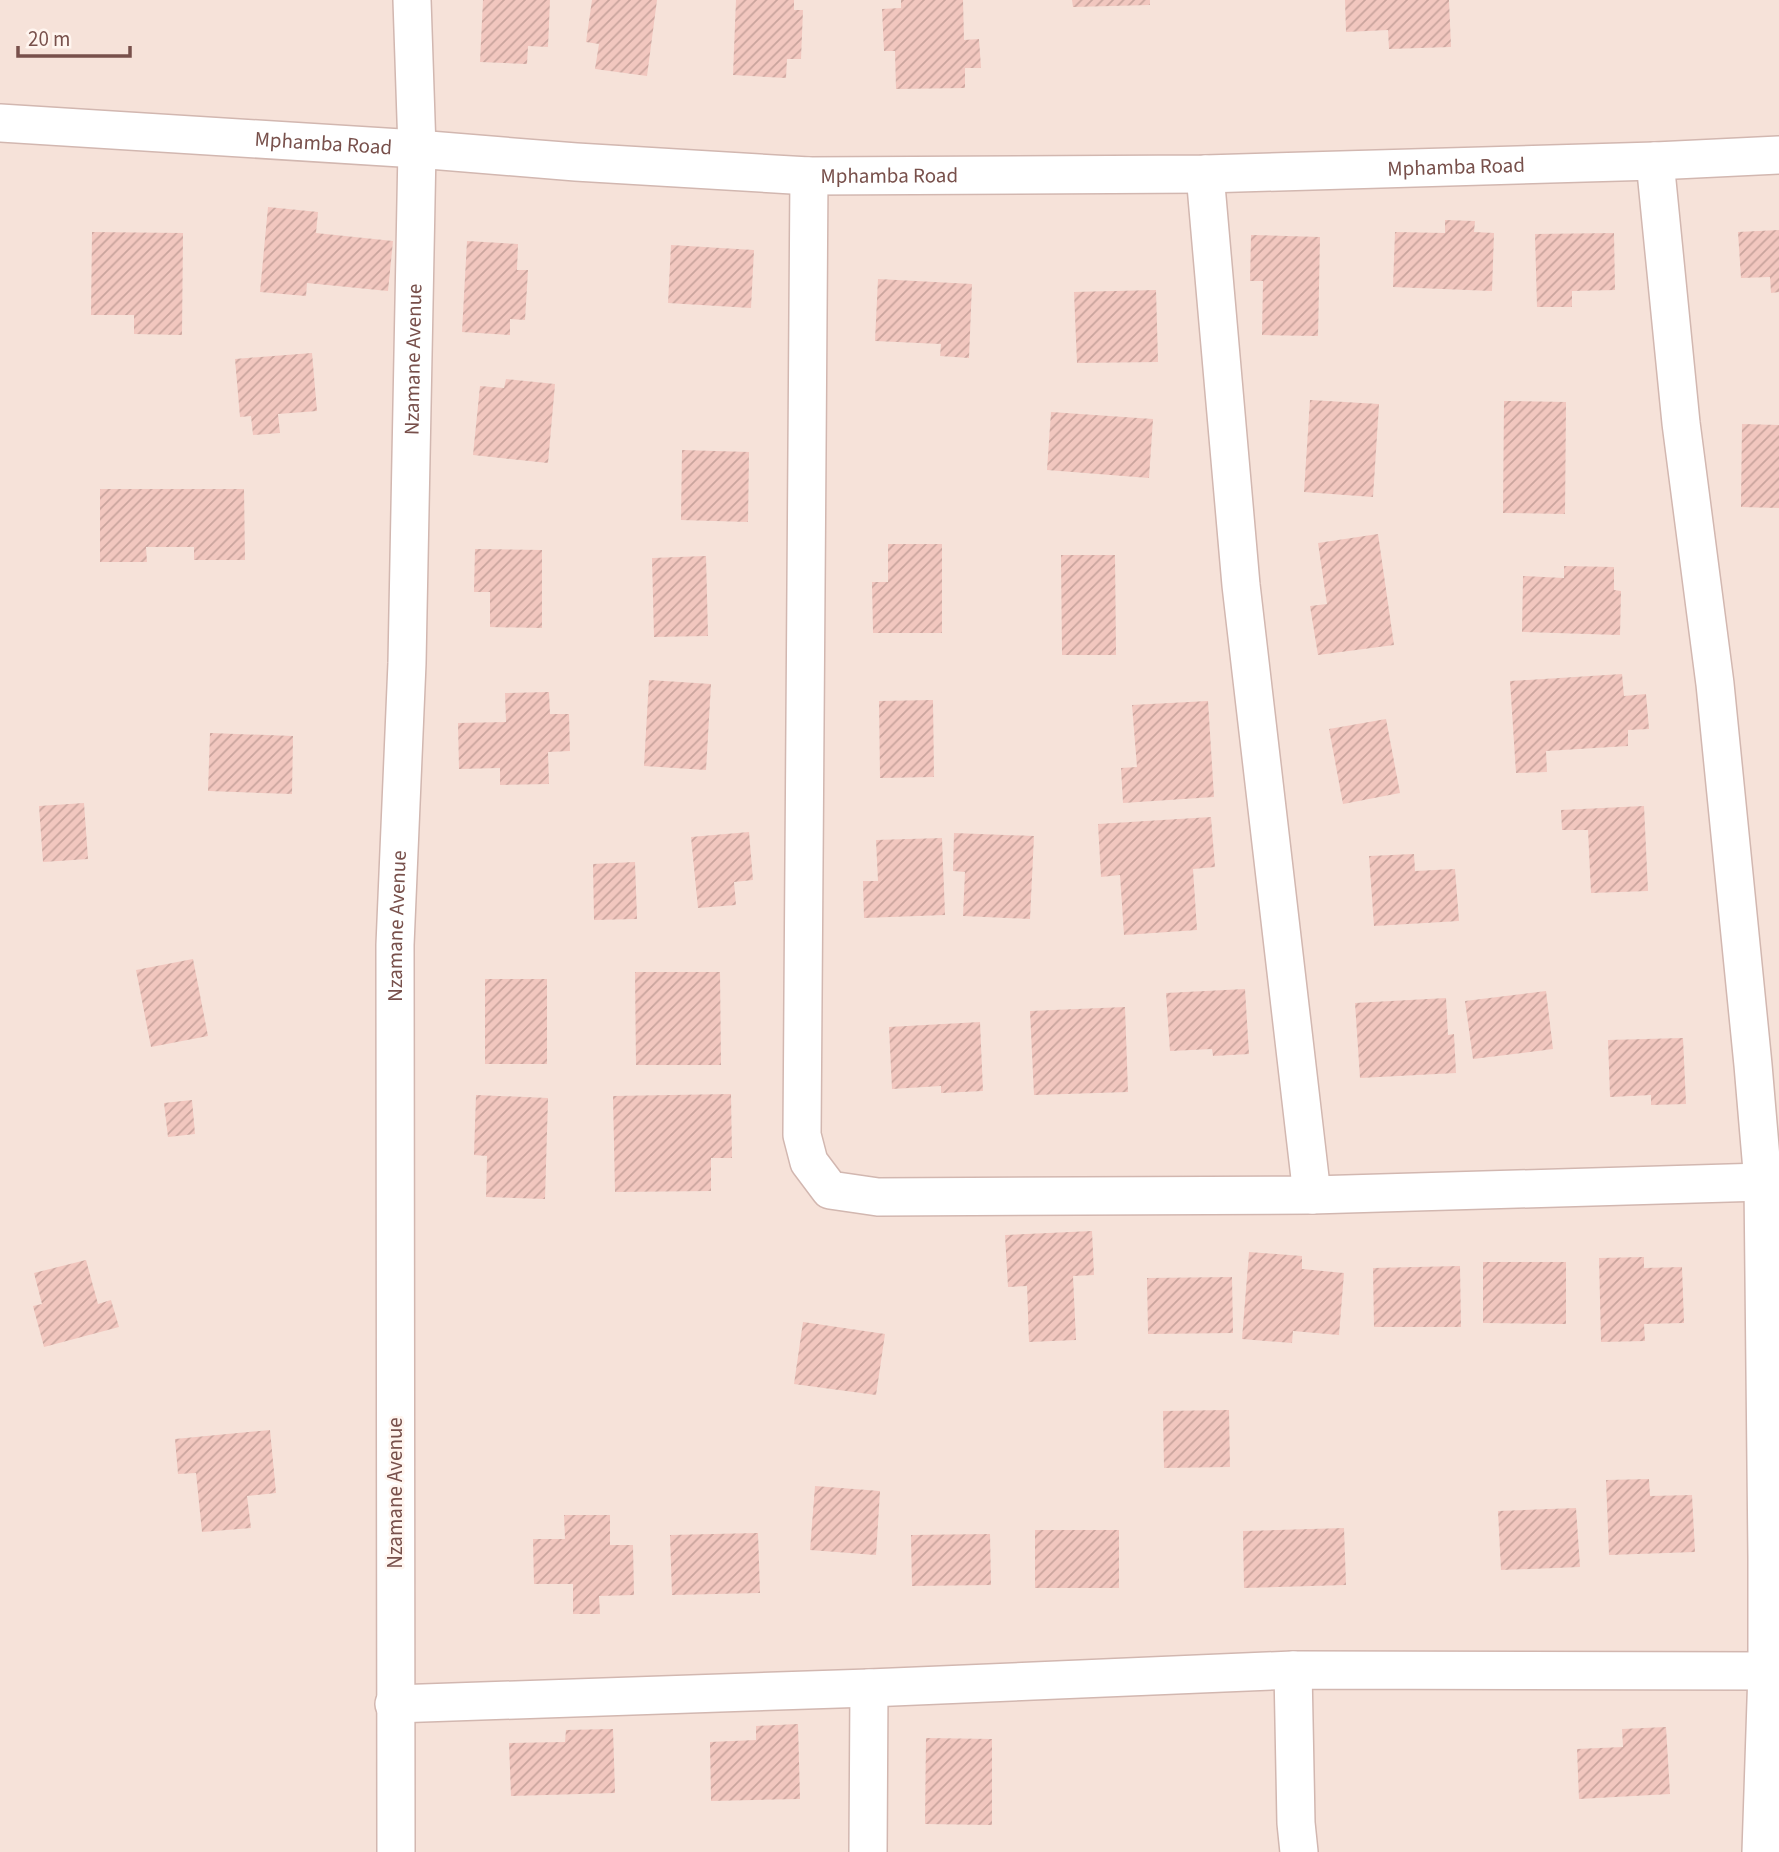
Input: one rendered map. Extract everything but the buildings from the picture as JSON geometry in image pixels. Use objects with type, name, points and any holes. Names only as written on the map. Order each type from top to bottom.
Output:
[{"type":"street","name":"Nzamane Avenue","points":[[396,1852],[395,944],[407,663],[417,149],[412,0]]},
{"type":"street","name":"Mphamba Road","points":[[0,123],[809,176],[1205,174],[1779,155]]},
{"type":"street","points":[[1655,161],[1681,423],[1715,684],[1754,1065],[1763,1182],[1767,1671],[1761,1852]]},
{"type":"street","points":[[1205,174],[1241,585],[1312,1195]]},
{"type":"street","points":[[809,176],[802,1135],[809,1163],[830,1190],[878,1198],[1312,1195],[1763,1182]]},
{"type":"street","points":[[394,1704],[1293,1670],[1767,1671]]},
{"type":"street","points":[[1293,1670],[1298,1852]]},
{"type":"street","points":[[868,1852],[869,1688]]},
{"type":"shaded area","points":[[0,0],[1779,0],[1779,1852],[0,1852]]}]
